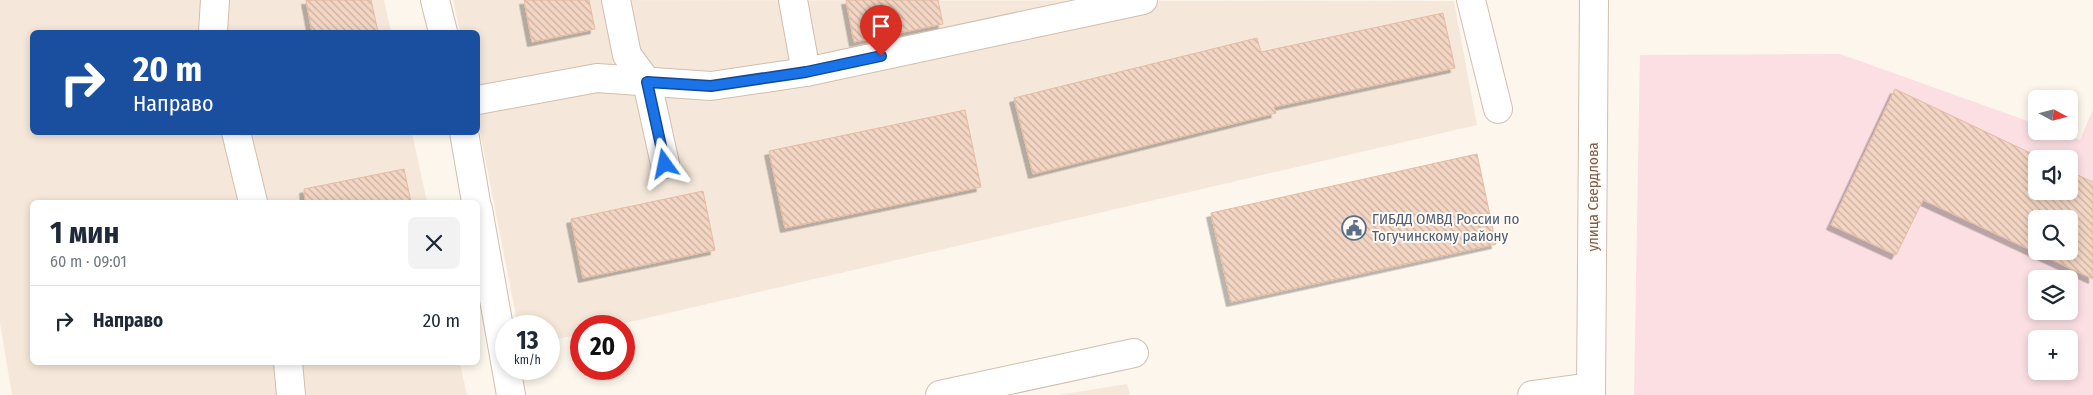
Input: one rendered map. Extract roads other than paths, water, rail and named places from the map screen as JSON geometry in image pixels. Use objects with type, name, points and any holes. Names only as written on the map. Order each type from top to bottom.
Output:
[{"type":"street","points":[[213,30],[215,0]]},
{"type":"street","points":[[436,0],[443,30]]},
{"type":"street","points":[[616,0],[626,55],[647,82],[665,164]]},
{"type":"street","points":[[793,0],[806,72]]},
{"type":"street","points":[[480,100],[597,78],[711,86],[806,72],[1143,0]]},
{"type":"street","points":[[1471,0],[1498,109]]},
{"type":"street","name":"улица Свердлова","points":[[1591,391],[1594,0]]},
{"type":"street","points":[[237,135],[253,200]]},
{"type":"street","points":[[465,135],[476,200]]},
{"type":"street","points":[[480,220],[511,395]]},
{"type":"street","points":[[940,395],[1134,353]]},
{"type":"street","points":[[288,365],[291,395]]},
{"type":"street","points":[[1532,395],[1591,391]]},
{"type":"place","name":"ГИБДД ОМВД России по Тогучинскому району","points":[[1354,228]]}]
